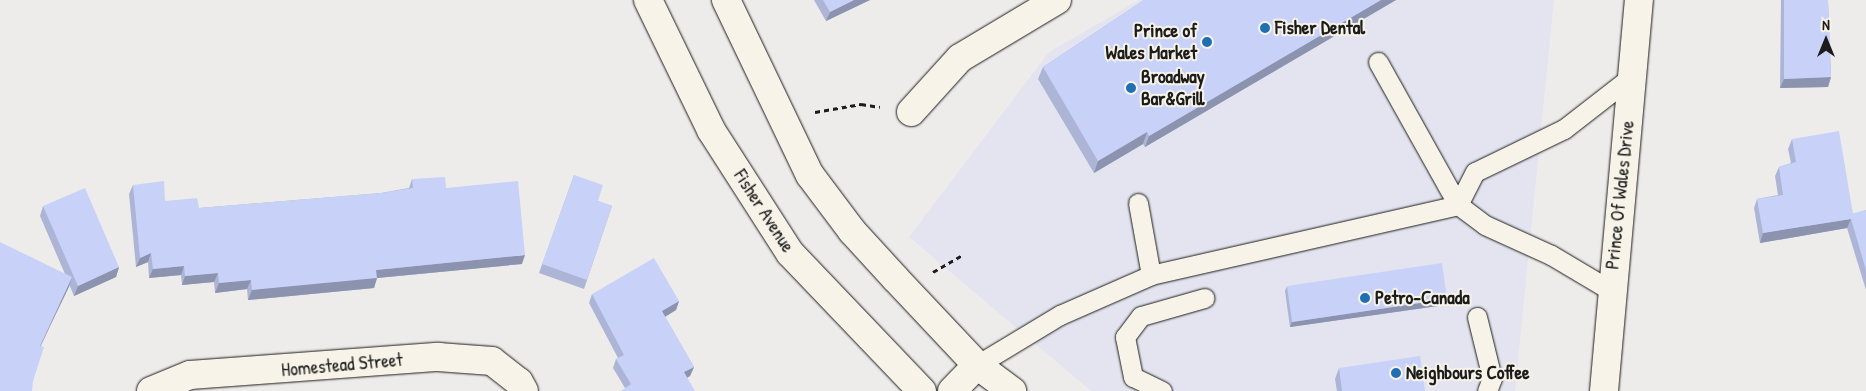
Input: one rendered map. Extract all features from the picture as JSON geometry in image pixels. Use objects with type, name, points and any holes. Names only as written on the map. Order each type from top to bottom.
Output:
[{"type":"main road","name":"Fisher Avenue","points":[[648,0],[711,130],[790,253],[922,391]]},
{"type":"main road","points":[[726,0],[810,175],[852,231],[977,365],[1012,391]]},
{"type":"main road","points":[[911,112],[960,58],[1057,0]]},
{"type":"main road","name":"Prince Of Wales Drive","points":[[1604,391],[1610,290],[1639,0]]},
{"type":"main road","name":"Homestead Street","points":[[151,391],[190,375],[438,357],[492,361],[520,382],[524,391]]},
{"type":"main road","points":[[952,391],[977,365]]},
{"type":"lane","points":[[1378,62],[1458,205],[1485,225],[1551,255],[1610,290]]},
{"type":"lane","points":[[977,365],[1060,314],[1151,275],[1458,205],[1475,172],[1564,129],[1632,76]]},
{"type":"lane","points":[[1138,203],[1151,275]]},
{"type":"lane","points":[[1162,391],[1133,376],[1125,338],[1141,316],[1204,298]]},
{"type":"lane","points":[[1477,317],[1492,378],[1487,391]]},
{"type":"path","points":[[815,112],[861,104],[911,112]]},
{"type":"shaded area","points":[[1139,0],[1554,0],[1515,391],[1091,391],[909,237],[1049,52]]},
{"type":"building","points":[[823,0],[854,0],[830,12]]},
{"type":"building","points":[[1144,0],[1381,0],[1149,136],[1147,132],[1098,161],[1043,67]]},
{"type":"building","points":[[1784,0],[1828,0],[1831,77],[1784,79]]},
{"type":"building","points":[[1839,131],[1853,214],[1866,210],[1866,270],[1851,219],[1763,233],[1757,199],[1783,195],[1779,167],[1796,162],[1792,139]]},
{"type":"building","points":[[574,175],[603,185],[598,201],[612,206],[587,280],[542,264]]},
{"type":"building","points":[[445,177],[446,188],[518,181],[525,255],[376,270],[377,278],[252,290],[251,280],[219,283],[218,273],[185,276],[184,266],[153,269],[151,253],[140,258],[133,185],[164,181],[165,201],[197,198],[199,208],[381,193],[413,188],[412,179]]},
{"type":"building","points":[[85,188],[119,267],[78,286],[43,206]]},
{"type":"building","points":[[0,242],[72,277],[40,346],[44,347],[33,381],[32,391],[0,391]]},
{"type":"building","points":[[654,258],[679,301],[662,311],[694,367],[684,372],[695,391],[621,391],[631,384],[616,359],[624,355],[592,294]]},
{"type":"building","name":"Petro-Canada","points":[[1442,263],[1447,299],[1292,322],[1287,286]]},
{"type":"building","points":[[1420,356],[1425,391],[1342,391],[1339,368]]},
{"type":"place","name":"Fisher Dental","points":[[1265,28]]},
{"type":"place","name":"Prince of Wales Market","points":[[1207,42]]},
{"type":"place","name":"Broadway Bar&Grill","points":[[1131,88]]},
{"type":"place","name":"Petro-Canada","points":[[1365,298]]},
{"type":"place","name":"Neighbours Coffee","points":[[1396,373]]}]
